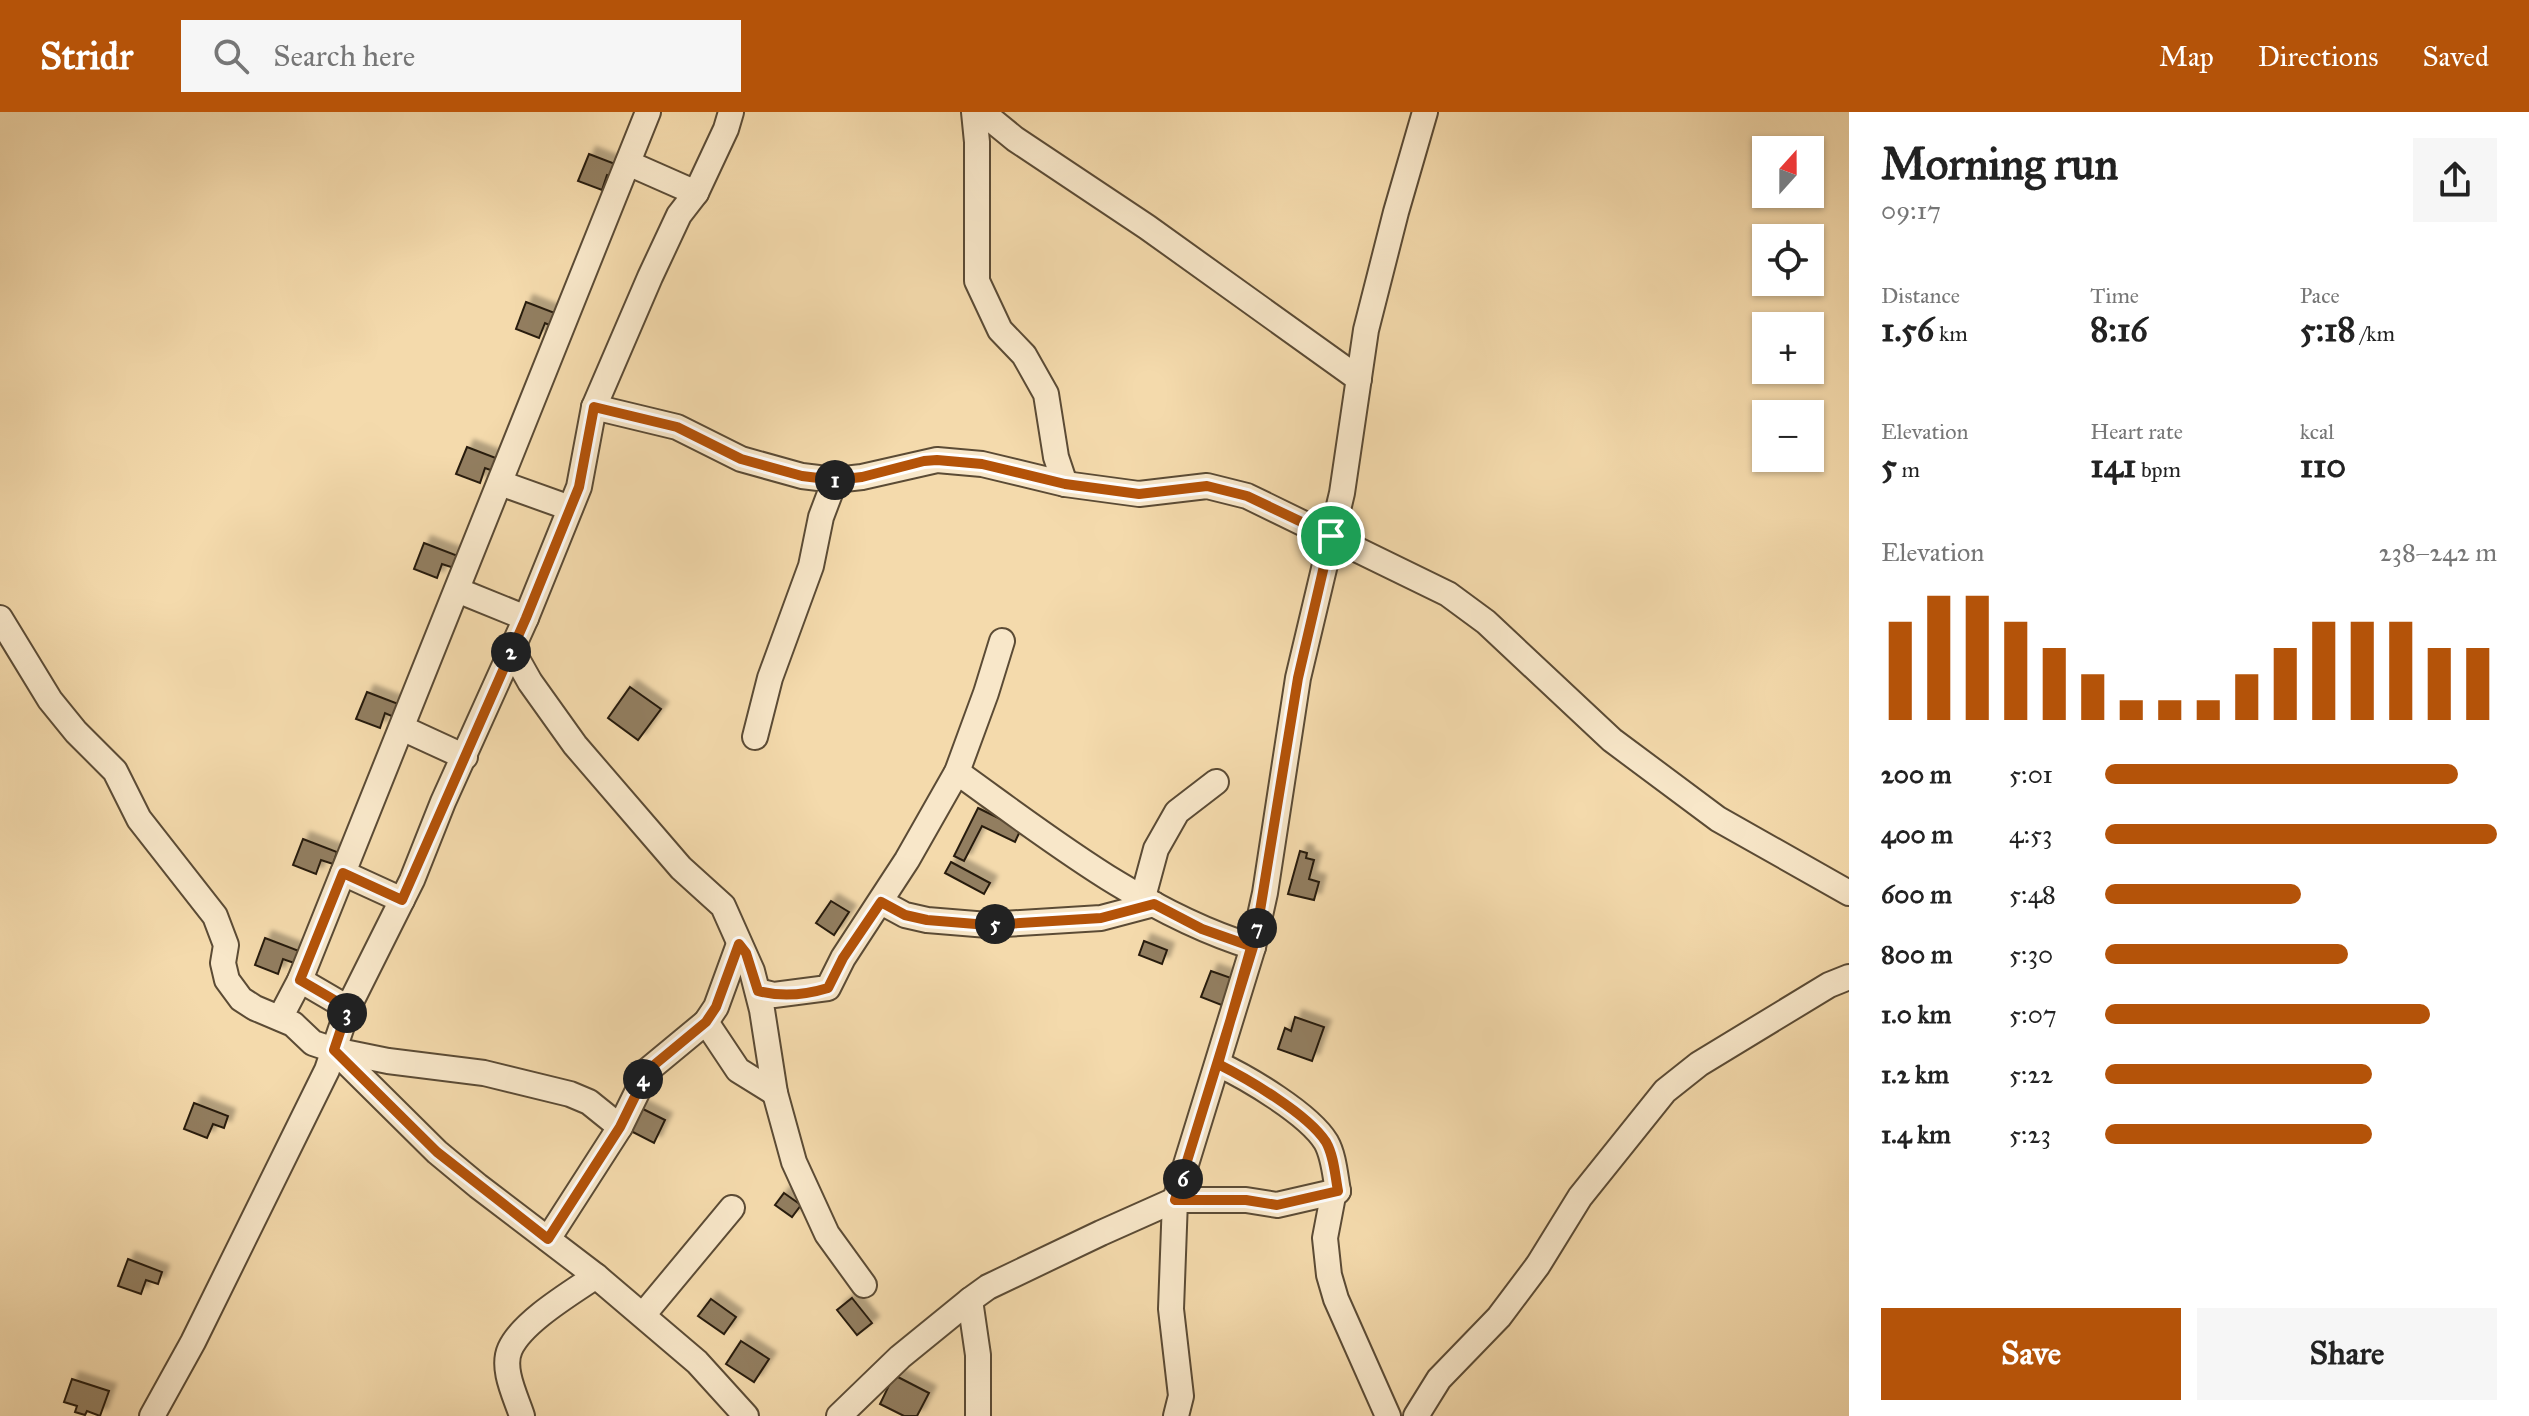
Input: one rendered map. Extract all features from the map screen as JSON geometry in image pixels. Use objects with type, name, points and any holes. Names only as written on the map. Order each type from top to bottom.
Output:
[{"type":"street","points":[[280,1018],[300,980],[648,112]]},
{"type":"street","points":[[152,1416],[200,1328],[327,1070],[348,1008],[402,900],[526,618],[579,487],[594,407],[679,215],[696,193],[731,112]]},
{"type":"street","points":[[974,112],[977,142],[977,281],[1000,330],[1024,355],[1046,394],[1056,457],[1065,484]]},
{"type":"street","points":[[982,112],[1015,139],[1147,227],[1359,379]]},
{"type":"street","points":[[1176,1416],[1181,1396],[1171,1309],[1175,1200],[1253,947],[1265,893],[1298,678],[1342,493],[1373,299],[1425,112]]},
{"type":"street","points":[[628,163],[696,193]]},
{"type":"street","points":[[594,407],[677,427],[741,459],[802,476],[835,480],[862,477],[937,460],[982,464],[1065,484],[1139,494],[1207,486],[1226,489],[1276,508],[1430,584],[1468,607],[1612,740],[1718,819],[1849,893]]},
{"type":"street","points":[[755,737],[770,678],[811,566],[821,517],[835,480]]},
{"type":"street","points":[[500,483],[570,508]]},
{"type":"street","points":[[457,590],[526,618]]},
{"type":"street","points":[[0,618],[50,700],[76,732],[115,771],[139,819],[215,916],[226,945],[223,963],[227,980],[241,999],[293,1024],[313,1043],[388,1061],[484,1073],[570,1094],[589,1102],[620,1127]]},
{"type":"street","points":[[758,991],[774,995],[804,994],[828,988],[843,958],[881,902],[957,772],[1002,641]]},
{"type":"street","points":[[512,650],[530,682],[575,745],[681,868],[723,906],[746,953],[758,991],[775,1093],[794,1162],[827,1234],[864,1285]]},
{"type":"street","points":[[402,728],[465,757]]},
{"type":"street","points":[[957,772],[1063,848],[1148,900],[1202,929],[1253,947]]},
{"type":"street","points":[[1148,900],[1156,849],[1177,812],[1216,782]]},
{"type":"street","points":[[343,873],[402,900]]},
{"type":"street","points":[[881,902],[905,915],[927,920],[988,925],[1101,918],[1148,900]]},
{"type":"street","points":[[548,1239],[620,1127],[648,1070],[706,1022],[716,1007],[739,944]]},
{"type":"street","points":[[1416,1416],[1439,1379],[1499,1317],[1538,1265],[1580,1197],[1665,1091],[1699,1064],[1829,985],[1849,977]]},
{"type":"street","points":[[300,980],[348,1008]]},
{"type":"street","points":[[706,1022],[738,1070],[775,1093]]},
{"type":"street","points":[[334,1050],[437,1152],[643,1315],[697,1362],[746,1416]]},
{"type":"street","points":[[1218,1064],[1258,1086],[1315,1128],[1331,1155],[1338,1191]]},
{"type":"street","points":[[839,1416],[900,1357],[970,1300],[988,1287],[1059,1252],[1175,1200],[1246,1200],[1277,1205],[1338,1191]]},
{"type":"street","points":[[1338,1191],[1333,1196],[1325,1238],[1329,1275],[1336,1299],[1388,1416]]},
{"type":"street","points":[[643,1315],[732,1208]]},
{"type":"street","points":[[522,1416],[509,1376],[509,1351],[522,1333],[596,1276]]},
{"type":"street","points":[[970,1300],[978,1355],[978,1416]]},
{"type":"building","points":[[589,154],[623,167],[618,179],[607,175],[602,190],[578,181]]},
{"type":"building","points":[[526,302],[560,315],[556,328],[545,323],[539,338],[516,329]]},
{"type":"building","points":[[467,447],[501,460],[496,472],[485,468],[480,483],[456,474]]},
{"type":"building","points":[[424,543],[458,556],[454,568],[442,564],[437,578],[414,569]]},
{"type":"building","points":[[630,687],[661,709],[638,740],[608,718]]},
{"type":"building","points":[[367,692],[401,705],[396,718],[385,713],[380,728],[356,719]]},
{"type":"building","points":[[978,808],[1021,829],[1015,842],[982,826],[964,861],[954,856]]},
{"type":"building","points":[[303,839],[337,852],[333,864],[321,860],[316,874],[293,865]]},
{"type":"building","points":[[1300,851],[1307,853],[1306,858],[1314,860],[1309,879],[1319,882],[1314,900],[1288,894]]},
{"type":"building","points":[[951,862],[990,883],[984,894],[945,873]]},
{"type":"building","points":[[831,901],[849,912],[834,935],[816,923]]},
{"type":"building","points":[[265,938],[299,951],[294,963],[283,959],[278,974],[255,965]]},
{"type":"building","points":[[1144,941],[1167,950],[1162,964],[1139,955]]},
{"type":"building","points":[[1211,971],[1234,979],[1224,1006],[1201,997]]},
{"type":"building","points":[[1295,1017],[1324,1027],[1312,1061],[1278,1049],[1285,1028],[1291,1031]]},
{"type":"building","points":[[194,1103],[228,1116],[224,1128],[213,1124],[207,1138],[184,1129]]},
{"type":"building","points":[[639,1107],[665,1120],[654,1143],[627,1129]]},
{"type":"building","points":[[784,1193],[801,1205],[792,1217],[775,1205]]},
{"type":"building","points":[[128,1259],[162,1272],[158,1284],[146,1280],[141,1294],[118,1286]]},
{"type":"building","points":[[852,1298],[872,1323],[857,1335],[837,1310]]},
{"type":"building","points":[[711,1299],[736,1317],[724,1334],[698,1316]]},
{"type":"building","points":[[741,1341],[769,1359],[754,1382],[726,1364]]},
{"type":"building","points":[[894,1375],[929,1393],[917,1416],[904,1416],[880,1404]]},
{"type":"building","points":[[72,1379],[109,1391],[100,1416],[87,1411],[85,1415],[75,1412],[77,1406],[64,1402]]},
{"type":"route","points":[[1331,536],[1247,496],[1207,486],[1139,494],[1065,484],[982,464],[937,460],[862,477],[835,480],[802,476],[741,459],[677,427],[594,407],[579,487],[526,618],[402,900],[343,873],[300,980],[348,1008],[334,1050],[437,1152],[548,1239],[620,1127],[648,1070],[706,1022],[716,1007],[739,944],[746,953],[758,991],[774,995],[804,994],[828,988],[854,939],[881,902],[905,915],[927,920],[988,925],[1101,918],[1154,904],[1202,929],[1253,947],[1175,1200],[1246,1200],[1277,1205],[1338,1191],[1331,1155],[1315,1128],[1258,1086],[1218,1064],[1253,947],[1265,893],[1298,678],[1331,536]]}]
